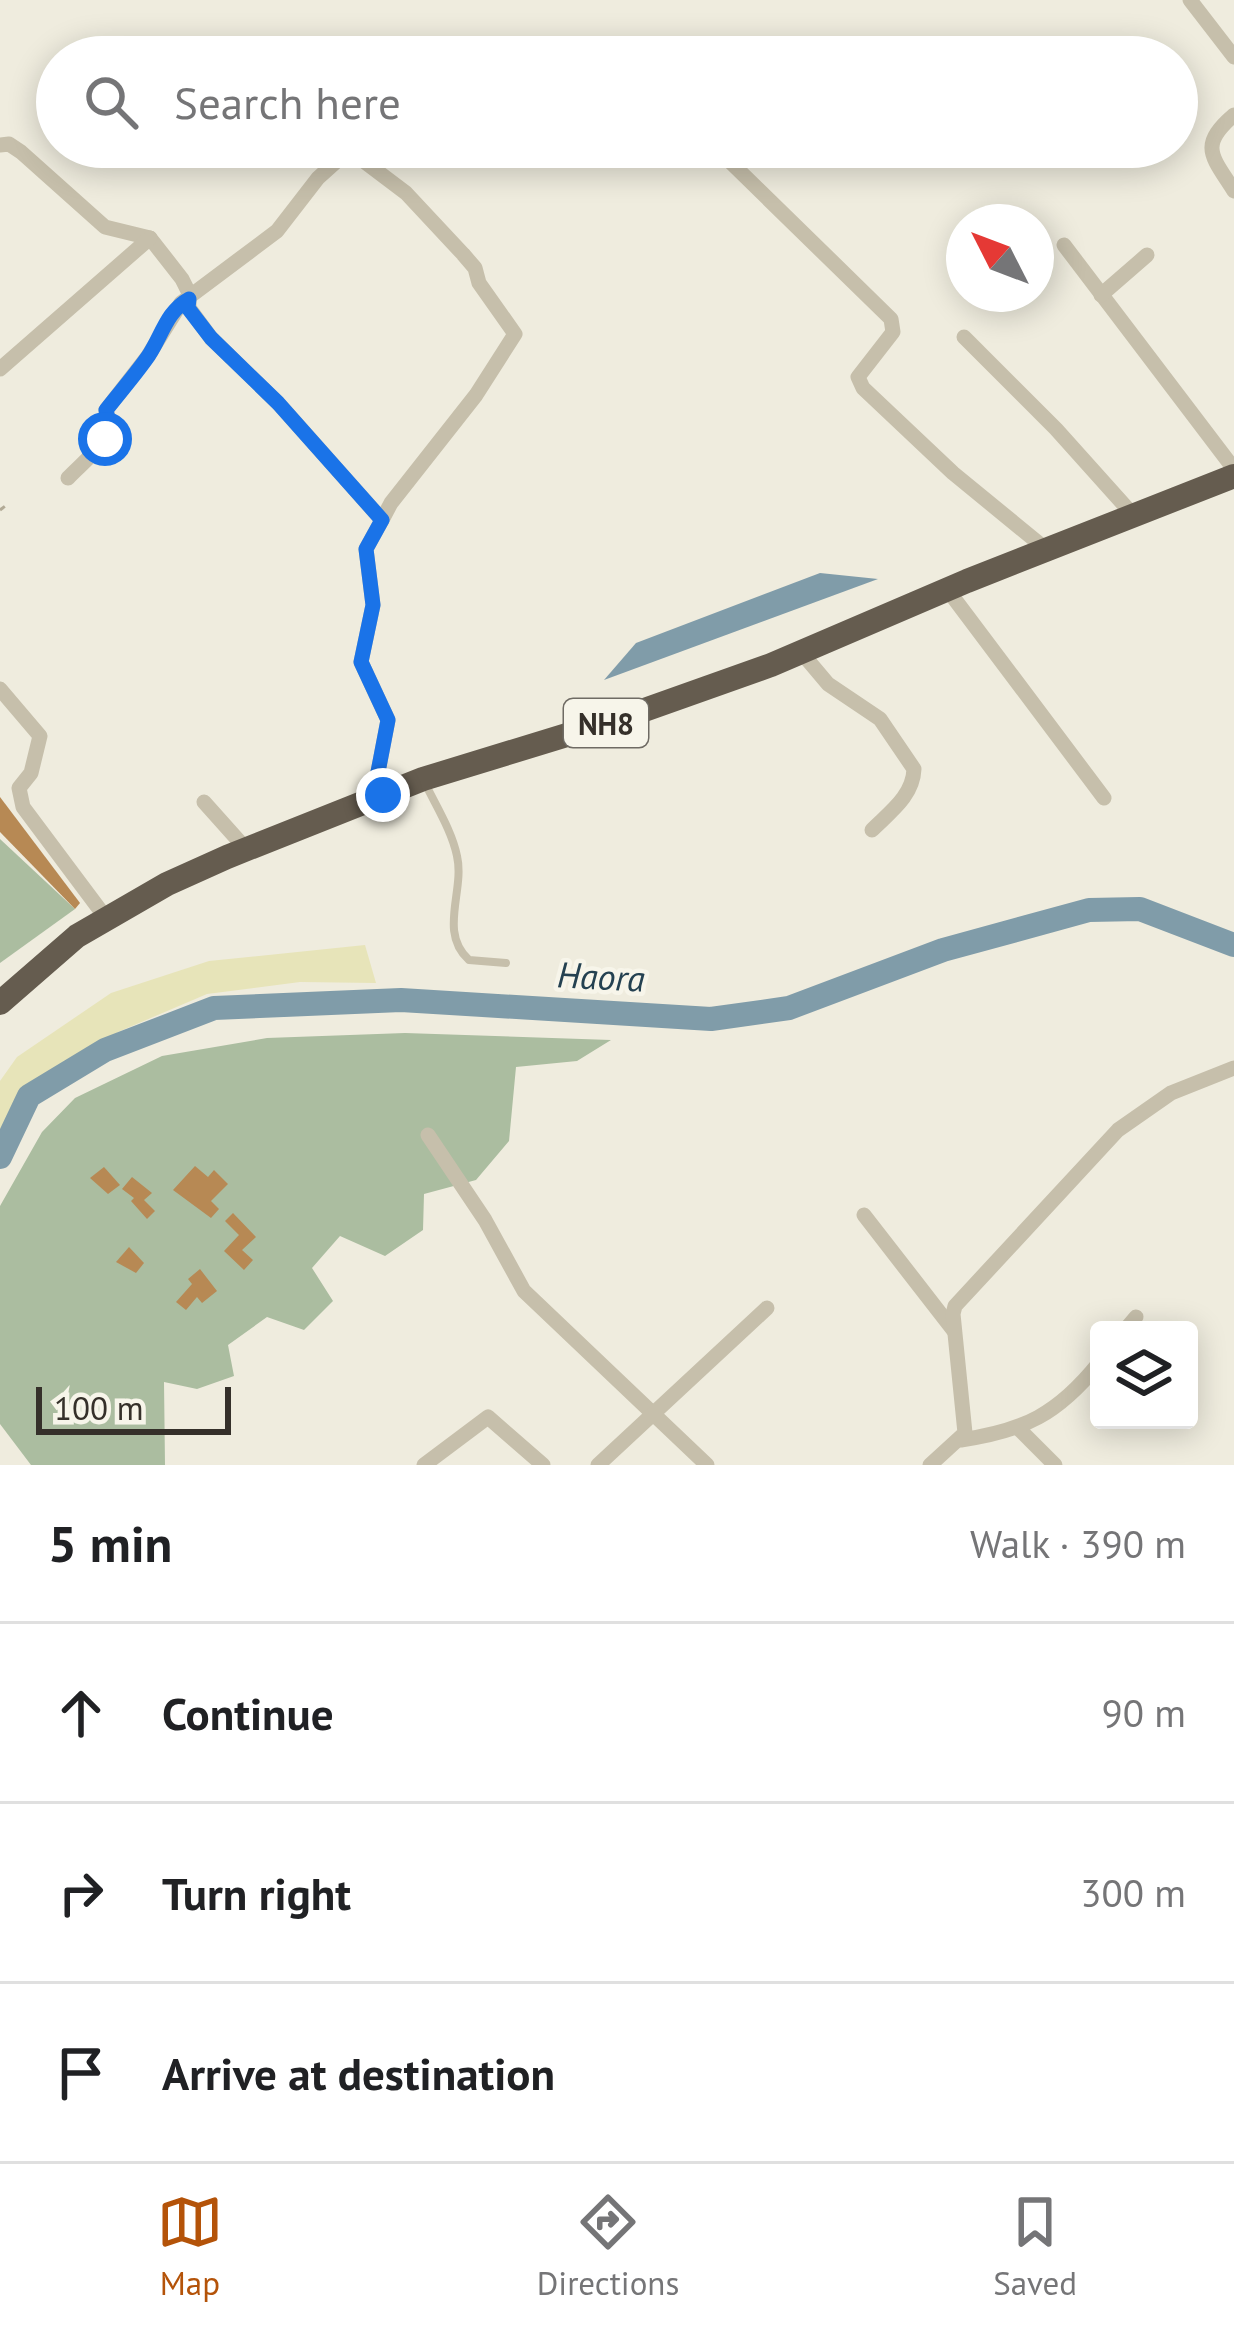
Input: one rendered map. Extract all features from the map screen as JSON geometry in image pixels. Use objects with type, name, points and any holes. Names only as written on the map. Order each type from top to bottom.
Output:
[{"type":"highway","name":"NH8","points":[[0,1003],[77,936],[167,884],[246,849],[423,779],[619,719],[800,652],[1234,473]]},
{"type":"street","points":[[1190,0],[1234,57]]},
{"type":"street","points":[[1234,115],[1212,136],[1210,147],[1234,191]]},
{"type":"street","points":[[0,145],[9,144],[36,165]]},
{"type":"street","points":[[39,168],[105,227],[150,238],[182,279],[188,308],[211,338],[278,403],[382,520]]},
{"type":"street","points":[[68,478],[105,439],[110,428],[106,410],[181,303],[278,231],[318,178],[332,168]]},
{"type":"street","points":[[373,168],[406,193],[464,254],[479,283],[512,325],[513,341],[391,503],[366,549],[373,605],[361,662],[388,720],[378,772],[383,795]]},
{"type":"street","points":[[736,168],[891,320],[893,332],[859,377],[863,388],[952,473],[1047,550]]},
{"type":"street","points":[[0,369],[150,238]]},
{"type":"street","points":[[1064,245],[1234,473]]},
{"type":"street","points":[[1101,295],[1147,255]]},
{"type":"street","points":[[964,337],[1135,516]]},
{"type":"street","points":[[947,589],[1103,798]]},
{"type":"street","points":[[800,652],[828,684],[880,719],[914,770],[913,783],[903,799],[872,830]]},
{"type":"street","points":[[0,688],[40,736],[31,773],[20,788],[23,807],[106,918]]},
{"type":"street","points":[[204,802],[246,849]]},
{"type":"street","points":[[961,1440],[964,1421],[954,1331],[956,1306],[1118,1130],[1172,1093],[1234,1068]]},
{"type":"street","points":[[428,1135],[485,1220],[524,1291],[707,1465]]},
{"type":"street","points":[[864,1215],[954,1331]]},
{"type":"street","points":[[598,1465],[767,1308]]},
{"type":"street","points":[[930,1465],[961,1440],[1019,1429],[1040,1418],[1090,1371]]},
{"type":"street","points":[[424,1465],[488,1417],[543,1465]]},
{"type":"street","points":[[1019,1429],[1055,1465]]},
{"type":"lane","points":[[423,779],[458,857],[457,947],[469,960],[506,963]]},
{"type":"path","points":[[0,510],[8,504]]},
{"type":"green space","points":[[0,839],[75,909],[0,963]]},
{"type":"green space","points":[[405,1033],[611,1040],[577,1061],[516,1067],[509,1141],[476,1180],[424,1194],[423,1230],[385,1256],[340,1236],[312,1268],[333,1301],[304,1330],[267,1317],[228,1345],[234,1376],[197,1389],[164,1382],[165,1465],[31,1465],[0,1424],[0,1206],[42,1132],[75,1098],[162,1056],[267,1038]]},
{"type":"sand","points":[[365,945],[376,983],[300,982],[207,994],[118,1032],[29,1096],[0,1157],[0,1081],[17,1057],[111,993],[209,961]]},
{"type":"water","points":[[820,573],[878,579],[604,680],[636,643]]},
{"type":"building","points":[[0,797],[80,903],[75,909],[0,832]]},
{"type":"building","points":[[195,1166],[208,1177],[214,1170],[228,1184],[211,1201],[219,1209],[211,1218],[173,1190]]},
{"type":"building","points":[[104,1167],[120,1185],[108,1194],[90,1178]]},
{"type":"building","points":[[132,1177],[152,1193],[144,1200],[155,1211],[147,1219],[122,1189]]},
{"type":"building","points":[[233,1213],[256,1237],[242,1250],[253,1260],[244,1270],[224,1251],[239,1235],[225,1221]]},
{"type":"building","points":[[129,1247],[144,1263],[136,1273],[116,1262]]},
{"type":"building","points":[[200,1269],[217,1291],[202,1303],[197,1297],[186,1310],[176,1302],[192,1284],[188,1279]]},
{"type":"waterway","name":"Haora","points":[[0,1157],[29,1096],[105,1050],[214,1008],[401,1000],[711,1019],[789,1008],[943,950],[1089,910],[1140,909],[1234,945]]},
{"type":"route","points":[[105,439],[110,428],[106,410],[148,356],[164,325],[189,299],[188,308],[211,338],[278,403],[382,520],[366,549],[373,605],[361,662],[388,720],[378,772],[383,795]]}]
